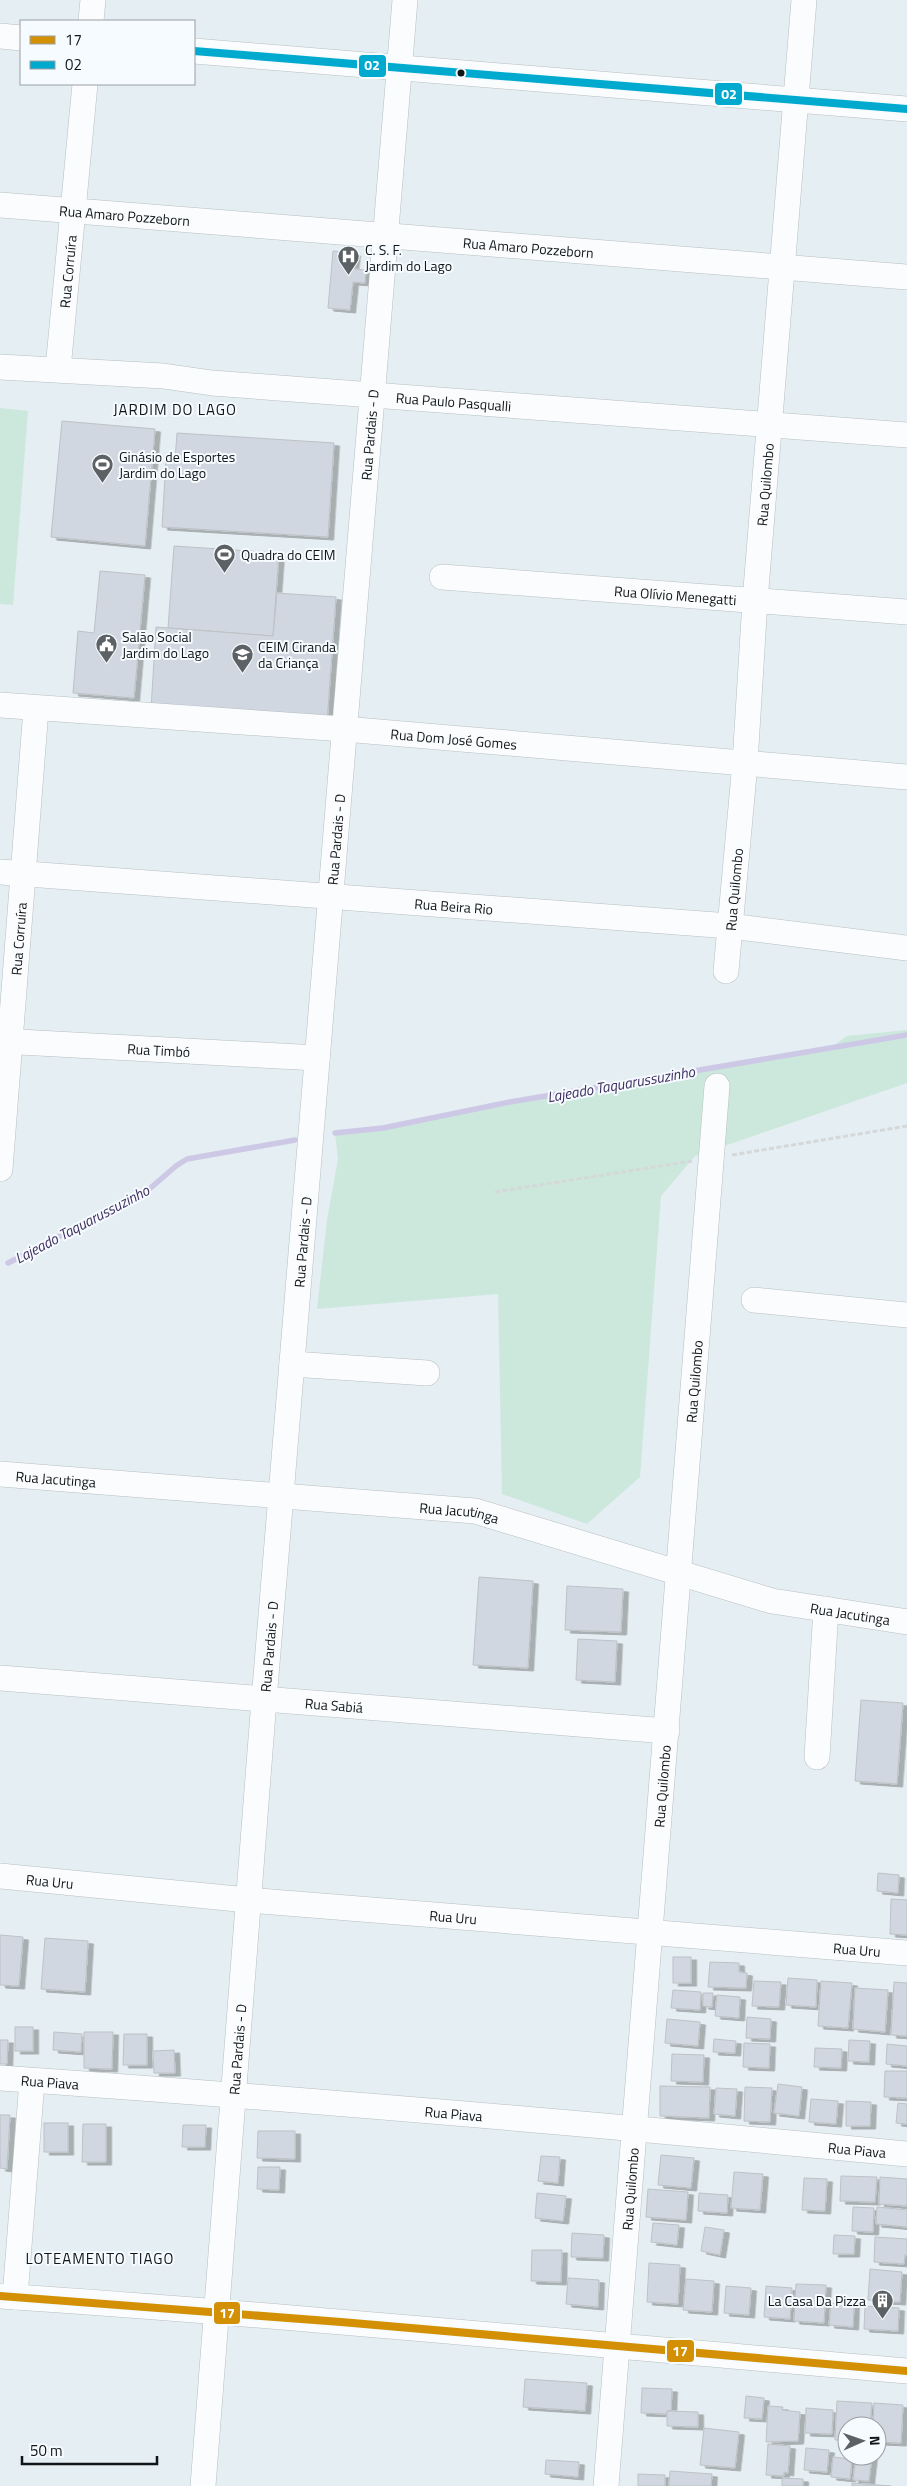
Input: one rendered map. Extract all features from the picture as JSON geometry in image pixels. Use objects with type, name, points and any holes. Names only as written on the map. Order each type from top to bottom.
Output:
[{"type":"street","points":[[91,20],[93,0]]},
{"type":"street","name":"Rua Pardais - D","points":[[203,2486],[264,1700],[406,0]]},
{"type":"street","name":"Rua Quilombo","points":[[726,971],[745,763],[755,601],[804,0]]},
{"type":"street","points":[[0,36],[20,38]]},
{"type":"street","points":[[195,51],[907,109]]},
{"type":"street","name":"Rua Corruíra","points":[[58,369],[85,85]]},
{"type":"street","name":"Rua Amaro Pozzeborn","points":[[0,205],[907,277]]},
{"type":"street","name":"Rua Paulo Pasqualli","points":[[0,367],[58,369],[907,436]]},
{"type":"street","name":"Rua Olívio Menegatti","points":[[442,577],[907,612]]},
{"type":"street","name":"Rua Dom José Gomes","points":[[0,705],[344,729],[907,777]]},
{"type":"street","name":"Rua Corruíra","points":[[0,1169],[12,873],[36,708]]},
{"type":"street","name":"Rua Beira Rio","points":[[12,873],[331,895],[730,926],[907,948]]},
{"type":"street","name":"Rua Timbó","points":[[5,1041],[317,1058]]},
{"type":"street","name":"Rua Quilombo","points":[[606,2486],[717,1086]]},
{"type":"street","points":[[754,1300],[907,1315]]},
{"type":"street","points":[[292,1364],[427,1373]]},
{"type":"street","name":"Rua Jacutinga","points":[[0,1474],[475,1511],[772,1601],[907,1622]]},
{"type":"street","points":[[817,1757],[826,1609]]},
{"type":"street","name":"Rua Sabiá","points":[[0,1678],[667,1731]]},
{"type":"street","name":"Rua Uru","points":[[0,1876],[248,1900],[907,1953]]},
{"type":"street","name":"Rua Piava","points":[[0,2078],[233,2094],[635,2128],[907,2154]]},
{"type":"street","points":[[32,2081],[7,2297],[217,2311],[907,2371]]},
{"type":"green space","points":[[0,408],[28,411],[13,605],[0,604]]},
{"type":"green space","points":[[907,1030],[907,1083],[695,1156],[661,1196],[640,1477],[587,1524],[502,1494],[498,1294],[317,1309],[327,1220],[338,1159],[335,1133],[383,1128],[510,1102],[830,1048],[847,1036]]},
{"type":"building","name":"C. S. F. Jardim do Lago","points":[[333,251],[355,253],[353,269],[366,270],[365,283],[353,282],[350,310],[328,308]]},
{"type":"building","name":"Ginásio de Esportes Jardim do Lago","points":[[62,421],[155,429],[145,546],[51,537]]},
{"type":"building","points":[[177,433],[334,443],[328,537],[162,527],[166,459],[175,460]]},
{"type":"building","name":"Quadra do CEIM","points":[[174,546],[279,553],[273,636],[168,628]]},
{"type":"building","name":"Salão Social Jardim do Lago","points":[[100,571],[145,575],[134,698],[73,693],[78,631],[94,633]]},
{"type":"building","name":"CEIM Ciranda da Criança","points":[[277,593],[336,597],[327,722],[151,709],[156,627],[273,636]]},
{"type":"building","points":[[479,1577],[533,1581],[528,1668],[473,1665]]},
{"type":"building","points":[[567,1586],[623,1589],[621,1632],[565,1630]]},
{"type":"building","points":[[578,1639],[617,1641],[615,1682],[576,1680]]},
{"type":"building","points":[[861,1700],[903,1703],[897,1784],[855,1781]]},
{"type":"building","points":[[878,1873],[899,1875],[898,1893],[877,1891]]},
{"type":"building","points":[[891,1899],[907,1900],[907,1935],[890,1934]]},
{"type":"building","points":[[0,1935],[23,1937],[19,1986],[0,1985]]},
{"type":"building","points":[[45,1938],[88,1941],[85,1992],[41,1989]]},
{"type":"building","points":[[673,1957],[691,1957],[691,1983],[673,1983]]},
{"type":"building","points":[[710,1962],[739,1963],[739,1972],[747,1973],[746,1988],[708,1987]]},
{"type":"building","points":[[788,1978],[817,1980],[816,2007],[786,2005]]},
{"type":"building","points":[[754,1981],[781,1982],[779,2007],[752,2006]]},
{"type":"building","points":[[821,1981],[852,1983],[848,2028],[818,2026]]},
{"type":"building","points":[[894,1982],[907,1983],[907,2036],[891,2035]]},
{"type":"building","points":[[855,1988],[888,1990],[885,2032],[853,2029]]},
{"type":"building","points":[[673,1990],[701,1992],[700,2010],[671,2008]]},
{"type":"building","points":[[703,1993],[713,1993],[712,2007],[703,2006]]},
{"type":"building","points":[[717,1995],[740,1997],[739,2018],[715,2016]]},
{"type":"building","points":[[747,2017],[771,2019],[770,2039],[746,2038]]},
{"type":"building","points":[[667,2019],[700,2022],[698,2046],[665,2043]]},
{"type":"building","points":[[15,2027],[33,2027],[33,2051],[15,2051]]},
{"type":"building","points":[[54,2032],[82,2034],[81,2052],[53,2050]]},
{"type":"building","points":[[84,2032],[113,2032],[112,2069],[84,2068]]},
{"type":"building","points":[[124,2034],[147,2034],[147,2065],[123,2065]]},
{"type":"building","points":[[714,2039],[736,2041],[735,2053],[713,2052]]},
{"type":"building","points":[[0,2040],[8,2040],[7,2064],[0,2064]]},
{"type":"building","points":[[849,2040],[870,2041],[869,2062],[848,2061]]},
{"type":"building","points":[[744,2043],[770,2044],[769,2068],[743,2067]]},
{"type":"building","points":[[887,2044],[907,2046],[907,2066],[886,2064]]},
{"type":"building","points":[[815,2048],[842,2049],[841,2068],[814,2067]]},
{"type":"building","points":[[174,2050],[175,2073],[154,2073],[153,2051]]},
{"type":"building","points":[[672,2054],[704,2055],[703,2082],[671,2081]]},
{"type":"building","points":[[885,2071],[907,2071],[907,2098],[884,2097]]},
{"type":"building","points":[[778,2084],[802,2087],[799,2116],[774,2113]]},
{"type":"building","points":[[660,2086],[710,2087],[709,2118],[660,2116]]},
{"type":"building","points":[[745,2087],[772,2088],[770,2122],[744,2121]]},
{"type":"building","points":[[716,2088],[737,2089],[735,2116],[714,2114]]},
{"type":"building","points":[[811,2099],[838,2101],[836,2124],[809,2122]]},
{"type":"building","points":[[846,2101],[871,2102],[870,2126],[846,2126]]},
{"type":"building","points":[[898,2103],[907,2104],[907,2124],[896,2123]]},
{"type":"building","points":[[0,2115],[10,2115],[7,2169],[0,2168]]},
{"type":"building","points":[[44,2123],[68,2123],[68,2152],[44,2152]]},
{"type":"building","points":[[83,2124],[106,2124],[106,2162],[82,2162]]},
{"type":"building","points":[[183,2125],[206,2125],[205,2147],[182,2147]]},
{"type":"building","points":[[258,2131],[295,2131],[295,2159],[257,2158]]},
{"type":"building","points":[[661,2155],[694,2158],[691,2188],[658,2185]]},
{"type":"building","points":[[541,2156],[560,2157],[558,2183],[538,2181]]},
{"type":"building","points":[[258,2167],[280,2167],[279,2190],[257,2189]]},
{"type":"building","points":[[734,2172],[763,2174],[760,2210],[731,2208]]},
{"type":"building","points":[[841,2176],[877,2177],[875,2202],[840,2201]]},
{"type":"building","points":[[880,2177],[907,2179],[907,2206],[879,2204]]},
{"type":"building","points":[[804,2178],[827,2179],[825,2211],[802,2210]]},
{"type":"building","points":[[648,2189],[688,2192],[686,2220],[646,2217]]},
{"type":"building","points":[[537,2193],[566,2196],[563,2221],[535,2218]]},
{"type":"building","points":[[699,2193],[728,2195],[727,2213],[698,2211]]},
{"type":"building","points":[[853,2207],[874,2208],[873,2232],[852,2231]]},
{"type":"building","points":[[877,2207],[907,2210],[907,2227],[876,2224]]},
{"type":"building","points":[[653,2223],[679,2225],[677,2245],[651,2242]]},
{"type":"building","points":[[705,2227],[724,2230],[720,2255],[701,2251]]},
{"type":"building","points":[[572,2233],[604,2235],[603,2258],[571,2257]]},
{"type":"building","points":[[834,2235],[855,2236],[854,2254],[833,2254]]},
{"type":"building","points":[[875,2237],[907,2239],[907,2255],[905,2255],[904,2264],[874,2262]]},
{"type":"building","points":[[532,2250],[562,2250],[561,2282],[531,2281]]},
{"type":"building","points":[[649,2263],[680,2265],[678,2304],[647,2302]]},
{"type":"building","points":[[870,2269],[902,2272],[900,2302],[868,2300]]},
{"type":"building","points":[[568,2278],[599,2280],[598,2307],[566,2304]]},
{"type":"building","points":[[686,2279],[714,2281],[712,2312],[683,2310]]},
{"type":"building","points":[[796,2284],[826,2285],[824,2323],[794,2321]]},
{"type":"building","points":[[726,2286],[751,2288],[749,2315],[724,2313]]},
{"type":"building","points":[[766,2286],[792,2288],[790,2319],[764,2317]]},
{"type":"building","points":[[831,2303],[854,2305],[853,2327],[829,2325]]},
{"type":"building","name":"La Casa Da Pizza","points":[[865,2306],[899,2308],[898,2331],[864,2329]]},
{"type":"building","points":[[525,2379],[587,2383],[585,2411],[523,2407]]},
{"type":"building","points":[[642,2388],[672,2389],[671,2411],[667,2411],[667,2414],[641,2413]]},
{"type":"building","points":[[746,2396],[764,2398],[762,2419],[744,2418]]},
{"type":"building","points":[[837,2401],[872,2403],[871,2416],[837,2416],[837,2440],[835,2440]]},
{"type":"building","points":[[874,2403],[903,2405],[901,2443],[887,2442],[887,2416],[873,2416]]},
{"type":"building","points":[[768,2406],[783,2407],[782,2410],[800,2412],[798,2441],[766,2442]]},
{"type":"building","points":[[806,2408],[833,2410],[832,2434],[805,2433]]},
{"type":"building","points":[[667,2411],[698,2412],[698,2427],[667,2426]]},
{"type":"building","points":[[704,2428],[739,2432],[735,2468],[700,2465]]},
{"type":"building","points":[[768,2444],[790,2446],[788,2473],[784,2472],[784,2476],[766,2475]]},
{"type":"building","points":[[806,2448],[829,2450],[827,2472],[804,2470]]},
{"type":"building","points":[[833,2457],[837,2457],[837,2466],[851,2466],[850,2479],[831,2477]]},
{"type":"building","points":[[546,2460],[579,2462],[578,2477],[545,2474]]},
{"type":"building","points":[[855,2466],[871,2466],[869,2481],[853,2480]]},
{"type":"building","points":[[670,2471],[712,2474],[711,2486],[669,2486]]},
{"type":"building","points":[[638,2474],[665,2475],[665,2486],[638,2486]]},
{"type":"building","points":[[782,2478],[803,2479],[803,2486],[782,2486]]},
{"type":"building","points":[[852,2483],[891,2486],[852,2486]]},
{"type":"waterway","name":"Lajeado Taquarussuzinho","points":[[335,1133],[383,1128],[510,1102],[907,1035]]},
{"type":"waterway","name":"Lajeado Taquarussuzinho","points":[[8,1263],[147,1191],[187,1159],[295,1140]]},
{"type":"transit line","name":"02","points":[[195,51],[907,109]]},
{"type":"transit line","name":"17","points":[[0,2296],[341,2322],[907,2371]]},
{"type":"place","name":"C. S. F. Jardim do Lago","points":[[349,276]]},
{"type":"place","name":"Ginásio de Esportes Jardim do Lago","points":[[103,483]]},
{"type":"place","name":"Quadra do CEIM","points":[[225,573]]},
{"type":"place","name":"Salão Social Jardim do Lago","points":[[106,663]]},
{"type":"place","name":"CEIM Ciranda da Criança","points":[[242,673]]},
{"type":"place","name":"La Casa Da Pizza","points":[[882,2319]]},
{"type":"district","name":"JARDIM DO LAGO","points":[[175,409]]},
{"type":"district","name":"LOTEAMENTO TIAGO","points":[[100,2258]]}]
